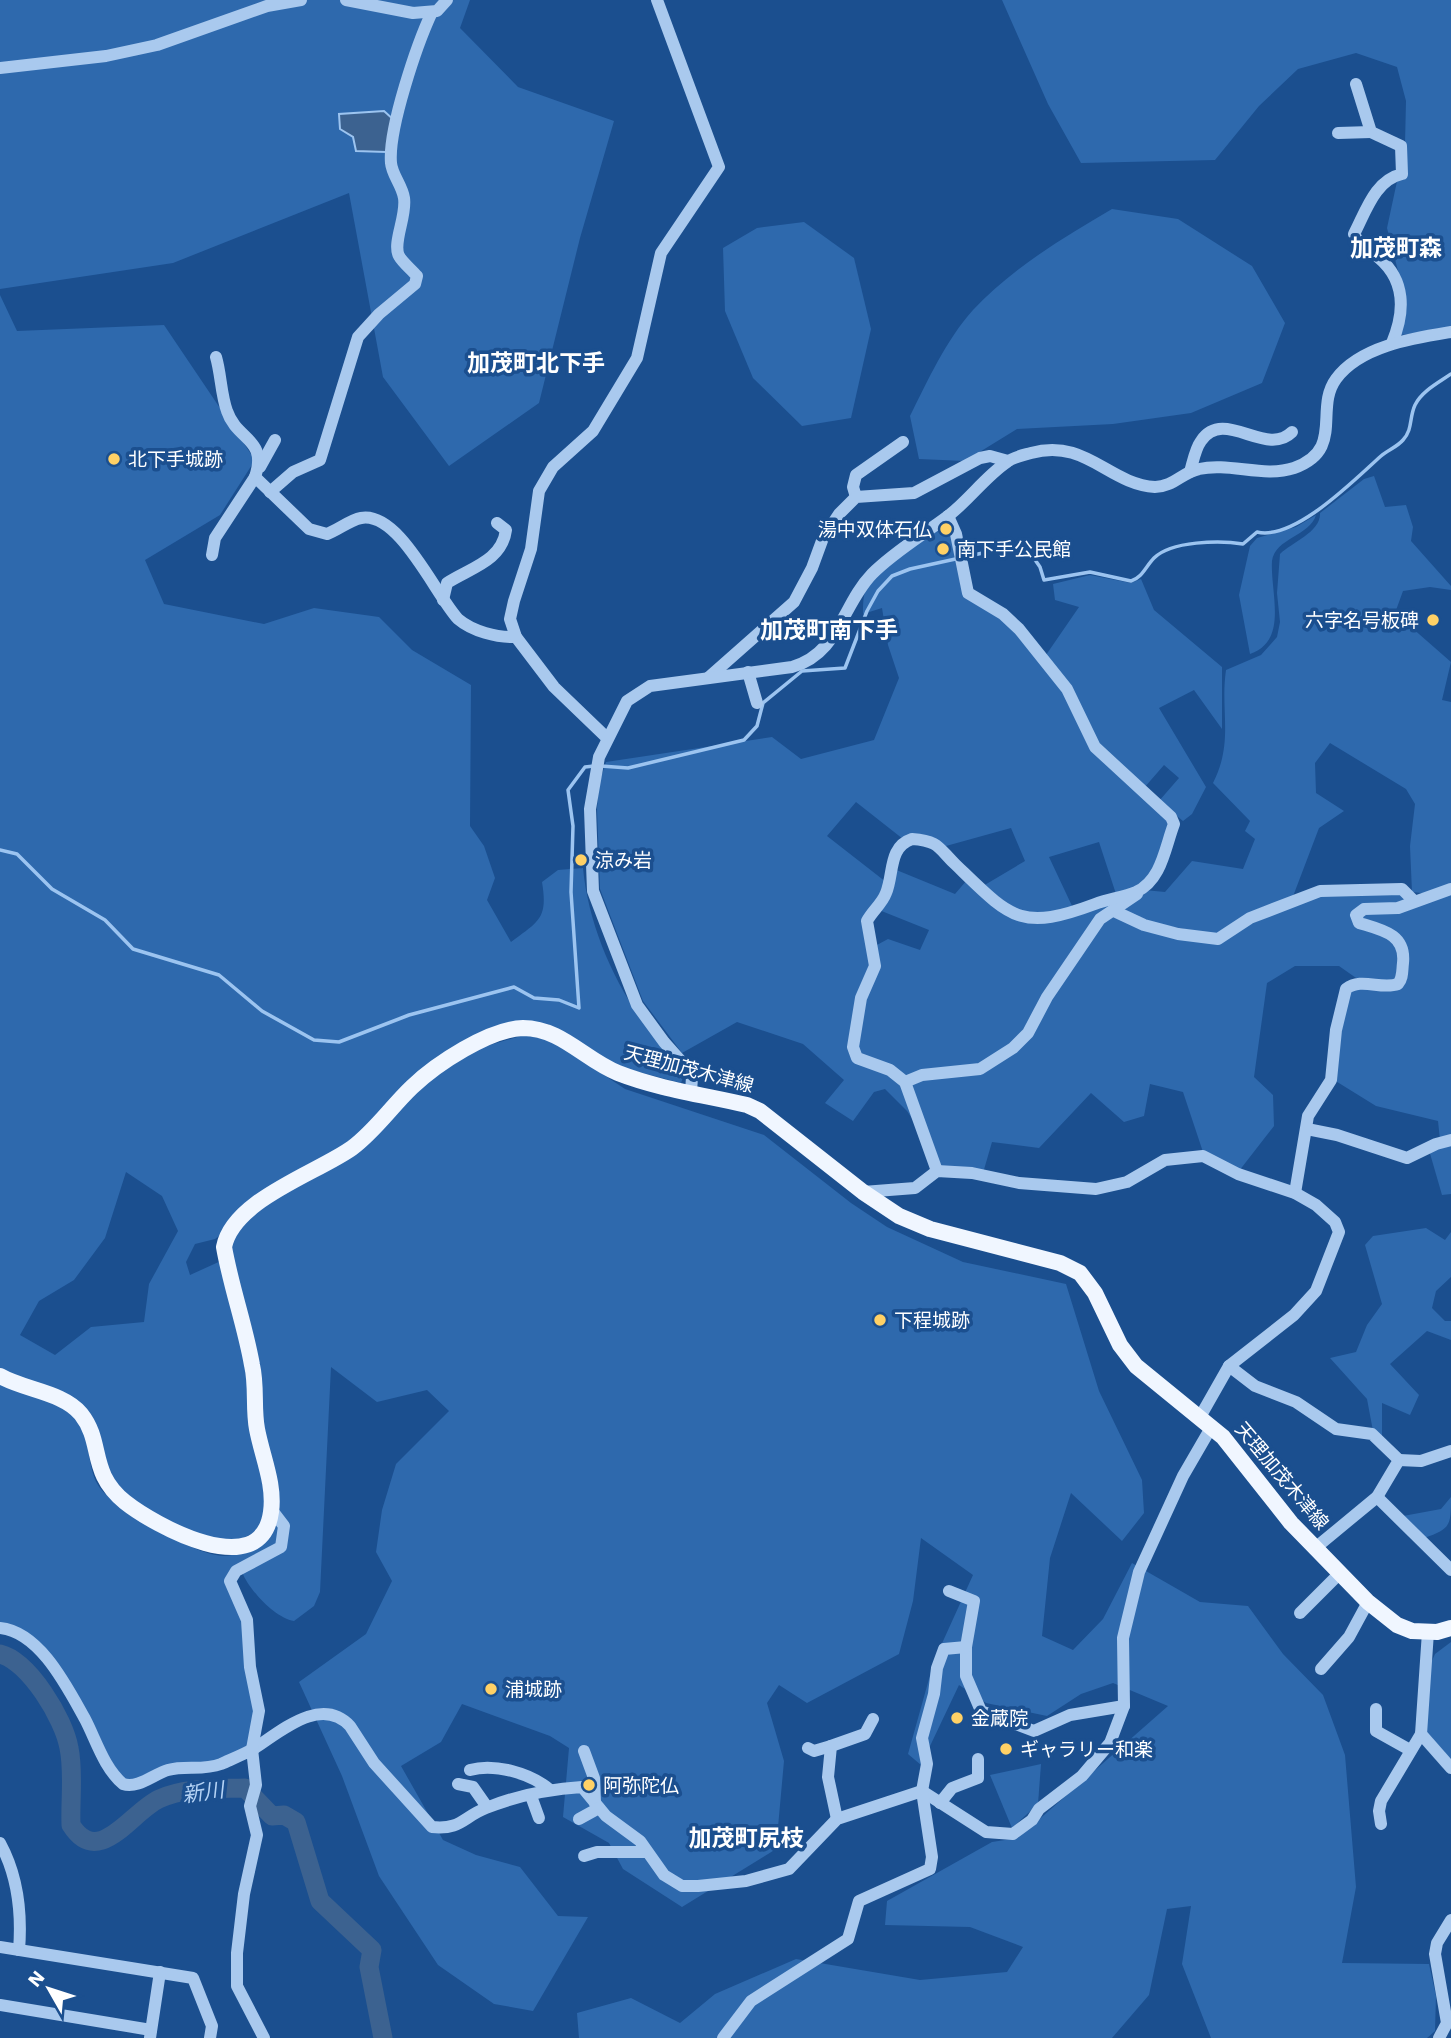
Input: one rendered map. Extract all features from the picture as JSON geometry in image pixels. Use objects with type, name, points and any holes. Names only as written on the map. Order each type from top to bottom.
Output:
[{"type":"main road","name":"天理加茂木津線","points":[[271,1509],[268,1475],[255,1414],[253,1368],[224,1247],[236,1223],[295,1179],[359,1142],[424,1077],[471,1046],[510,1030],[549,1032],[614,1072],[645,1083],[747,1105],[760,1111],[863,1192],[899,1216],[930,1229],[1072,1268],[1095,1293],[1120,1345],[1136,1366],[1234,1448],[1284,1515],[1368,1602],[1397,1625],[1428,1632],[1451,1628]]},
{"type":"main road","points":[[0,1376],[77,1410],[91,1433],[100,1472],[112,1491],[141,1514],[176,1532],[212,1547],[239,1545],[261,1533],[271,1509]]},
{"type":"street","points":[[0,68],[106,56],[158,46],[267,6],[301,0]]},
{"type":"street","points":[[346,0],[413,13],[437,12],[447,0]]},
{"type":"street","points":[[606,737],[554,687],[516,637],[510,619],[531,549],[539,491],[553,467],[593,431],[632,368],[643,336],[661,253],[719,167],[657,0]]},
{"type":"street","points":[[270,492],[293,472],[320,460],[358,337],[379,314],[415,284],[417,276],[398,255],[396,247],[405,218],[404,196],[391,167],[390,147],[414,51],[432,12]]},
{"type":"street","points":[[1356,84],[1371,132]]},
{"type":"street","points":[[1338,133],[1371,132],[1401,146],[1402,174],[1388,177],[1377,190],[1354,234],[1357,242],[1394,272],[1401,285],[1399,326],[1392,343]]},
{"type":"street","points":[[707,678],[794,602],[812,568],[823,538],[839,514],[856,497],[914,493],[981,458],[1008,461],[1050,448],[1063,449],[1132,480],[1156,487],[1178,481],[1190,472],[1205,468],[1284,469],[1310,459],[1324,444],[1329,423],[1329,393],[1337,378],[1348,367],[1392,343],[1451,332]]},
{"type":"street","points":[[216,357],[229,416],[258,450],[259,464],[255,477]]},
{"type":"street","points":[[1190,472],[1201,440],[1215,432],[1231,428],[1261,439],[1277,440],[1292,432]]},
{"type":"street","points":[[212,555],[220,528],[255,477],[275,440]]},
{"type":"street","points":[[856,497],[853,487],[856,475],[868,464],[893,452],[903,442]]},
{"type":"street","points":[[691,1092],[692,1077],[688,1069],[664,1042],[637,1004],[593,891],[590,809],[606,737],[626,701],[641,688],[792,667],[822,652],[870,576],[948,516],[1008,461]]},
{"type":"street","points":[[255,477],[309,529],[327,534],[360,518],[375,518],[392,528],[443,600],[467,626],[506,637],[516,637]]},
{"type":"street","points":[[905,1082],[922,1075],[980,1069],[1013,1048],[1028,1033],[1047,997],[1100,919],[1140,890],[1159,869],[1174,824],[1171,817],[1095,747],[1067,689],[1043,657],[1010,620],[968,593],[954,526],[948,516]]},
{"type":"street","points":[[443,600],[447,583],[479,566],[495,554],[505,541],[506,530],[497,523]]},
{"type":"street","points":[[748,673],[757,703]]},
{"type":"street","points":[[937,1171],[905,1082],[890,1070],[857,1058],[853,1047],[861,998],[875,966],[867,921],[886,895],[893,860],[905,842],[926,840],[938,844],[1002,906],[1024,918],[1038,921],[1056,918],[1140,890]]},
{"type":"street","points":[[1114,911],[1144,925],[1178,934],[1218,939],[1250,918],[1320,891],[1402,889],[1414,901]]},
{"type":"street","points":[[1295,1193],[1311,1110],[1331,1080],[1336,1030],[1346,989],[1355,984],[1391,987],[1401,980],[1404,951],[1401,943],[1387,932],[1359,923],[1356,915],[1364,909],[1391,909],[1451,889]]},
{"type":"street","points":[[1307,1129],[1337,1135],[1407,1158],[1451,1140]]},
{"type":"street","points":[[863,1192],[915,1188],[937,1171],[964,1172],[1019,1183],[1096,1188],[1127,1182],[1165,1160],[1203,1156],[1277,1190],[1295,1193],[1323,1210],[1338,1228],[1337,1239],[1320,1283],[1300,1310],[1229,1366],[1139,1572],[1123,1638],[1124,1706],[1110,1743],[1094,1764],[1013,1834],[986,1832],[922,1791]]},
{"type":"street","points":[[1229,1366],[1255,1386],[1296,1402],[1336,1429],[1372,1434],[1399,1460],[1421,1461],[1451,1451]]},
{"type":"street","points":[[1314,1549],[1377,1497],[1399,1460]]},
{"type":"street","points":[[1377,1497],[1451,1570]]},
{"type":"street","points":[[264,2038],[237,1986],[237,1953],[244,1894],[257,1835],[250,1806],[256,1785],[253,1749],[259,1711],[250,1667],[249,1630],[230,1581],[236,1571],[282,1547],[284,1525],[271,1509]]},
{"type":"street","points":[[1300,1613],[1339,1574]]},
{"type":"street","points":[[948,1591],[974,1601],[966,1647],[966,1676],[970,1691],[981,1711],[1034,1731],[1070,1715],[1124,1706]]},
{"type":"street","points":[[1321,1669],[1349,1637],[1368,1602]]},
{"type":"street","points":[[0,1628],[23,1634],[39,1650],[67,1690],[102,1754],[123,1784],[132,1786],[175,1769],[199,1769],[218,1765],[253,1749],[286,1725],[305,1717],[329,1716],[345,1721],[374,1763],[432,1827],[447,1829],[458,1826],[487,1807],[550,1790],[582,1787],[597,1806],[630,1831],[664,1875],[682,1886],[746,1881],[789,1869],[837,1819],[922,1791]]},
{"type":"street","points":[[1381,1824],[1381,1801],[1421,1734],[1428,1632]]},
{"type":"street","points":[[723,2038],[751,2001],[848,1939],[859,1902],[930,1869],[932,1857],[922,1791],[927,1764],[922,1738],[934,1694],[937,1668],[944,1649],[966,1647]]},
{"type":"street","points":[[1376,1709],[1376,1731],[1410,1750]]},
{"type":"street","points":[[808,1748],[814,1751],[865,1734],[873,1719]]},
{"type":"street","points":[[1421,1734],[1451,1769]]},
{"type":"street","points":[[831,1746],[828,1777],[837,1819]]},
{"type":"street","points":[[584,1751],[594,1778],[597,1806]]},
{"type":"street","points":[[940,1803],[952,1788],[978,1778],[978,1759]]},
{"type":"street","points":[[470,1770],[486,1766],[509,1770],[539,1780],[550,1790]]},
{"type":"street","points":[[458,1784],[473,1787],[487,1807]]},
{"type":"street","points":[[531,1796],[538,1818]]},
{"type":"street","points":[[579,1819],[597,1806]]},
{"type":"street","points":[[0,1843],[17,1890],[21,1920],[19,1950]]},
{"type":"street","points":[[584,1856],[597,1852],[646,1852]]},
{"type":"street","points":[[1439,2038],[1449,2022],[1435,1954],[1437,1943],[1451,1920]]},
{"type":"street","points":[[0,1947],[193,1978],[212,2026],[210,2038]]},
{"type":"street","points":[[0,2005],[150,2034],[160,1972]]},
{"type":"shaded area","points":[[0,0],[470,0],[460,28],[518,87],[614,121],[580,238],[539,403],[449,466],[383,377],[349,193],[173,263],[0,289]]},
{"type":"shaded area","points":[[1002,0],[1451,0],[1451,328],[1401,335],[1405,298],[1387,228],[1405,144],[1406,101],[1397,67],[1356,53],[1298,69],[1259,106],[1215,160],[1081,163],[1048,104]]},
{"type":"shaded area","points":[[384,111],[395,121],[386,152],[356,151],[353,137],[340,129],[339,114]]},
{"type":"shaded area","points":[[1112,209],[1178,219],[1252,266],[1285,323],[1262,383],[1191,413],[1113,424],[1017,429],[965,461],[919,459],[910,416],[938,361],[963,322],[988,295],[1021,267]]},
{"type":"shaded area","points":[[804,222],[854,258],[871,329],[851,418],[802,426],[753,378],[725,311],[723,248],[757,228]]},
{"type":"shaded area","points":[[0,295],[17,331],[164,325],[255,460],[220,515],[145,560],[164,604],[264,624],[314,608],[379,617],[412,650],[471,685],[470,826],[484,846],[495,878],[487,900],[511,942],[539,918],[544,904],[542,882],[558,870],[583,868],[594,924],[617,979],[648,1029],[685,1072],[681,1083],[616,1066],[548,1024],[525,1022],[498,1026],[361,1136],[215,1239],[195,1244],[186,1262],[190,1275],[223,1260],[250,1370],[265,1502],[259,1526],[247,1536],[232,1541],[218,1541],[176,1526],[145,1509],[113,1480],[104,1460],[94,1423],[0,1369]],"holes":[[[126,1172],[162,1196],[178,1231],[149,1284],[144,1322],[91,1327],[55,1355],[20,1335],[39,1301],[74,1280],[105,1238]]]},
{"type":"shaded area","points":[[1374,476],[1385,507],[1406,505],[1413,527],[1411,541],[1451,586],[1451,590],[1430,587],[1403,591],[1395,613],[1451,662],[1442,700],[1451,702],[1451,885],[1431,894],[1412,892],[1410,846],[1415,804],[1406,789],[1330,743],[1315,763],[1316,793],[1344,811],[1319,828],[1292,899],[1218,935],[1145,922],[1124,909],[1144,890],[1165,892],[1192,861],[1243,869],[1255,839],[1245,831],[1250,821],[1213,783],[1225,740],[1226,670],[1261,655],[1277,637],[1280,622],[1277,593],[1280,554],[1316,526],[1320,513],[1364,479]]},
{"type":"shaded area","points":[[1316,515],[1307,528],[1279,547],[1275,553],[1272,561],[1274,627],[1262,648],[1250,654],[1239,595],[1250,546],[1257,538],[1296,527]]},
{"type":"shaded area","points":[[945,524],[950,526],[961,587],[1001,617],[1064,690],[1088,743],[1171,824],[1160,860],[1138,887],[1116,894],[1099,842],[1049,857],[1073,908],[1025,915],[983,886],[1025,861],[1011,828],[946,846],[903,839],[856,802],[827,836],[886,882],[883,893],[866,915],[871,958],[850,1047],[902,1084],[917,1126],[907,1111],[885,1089],[874,1092],[853,1121],[825,1103],[844,1080],[803,1044],[737,1022],[682,1053],[643,1001],[600,889],[597,809],[599,784],[606,762],[772,737],[801,759],[874,740],[899,678],[888,645],[882,608],[863,614],[865,592],[871,581],[890,562]]},
{"type":"shaded area","points":[[1090,575],[1131,583],[1141,579],[1154,610],[1222,667],[1222,729],[1194,690],[1159,708],[1206,787],[1192,814],[1183,821],[1159,801],[1179,778],[1164,765],[1144,788],[1103,752],[1046,655],[1079,607],[1055,600],[1053,584]]},
{"type":"shaded area","points":[[894,869],[955,894],[967,880],[1023,921],[1038,924],[1129,898],[1103,913],[1025,1031],[987,1063],[904,1079],[857,1052],[875,946],[888,939],[920,950],[929,930],[879,910]]},
{"type":"shaded area","points":[[1401,893],[1406,901],[1353,913],[1389,937],[1400,951],[1396,981],[1359,980],[1339,966],[1295,966],[1267,983],[1254,1077],[1273,1095],[1274,1126],[1239,1171],[1203,1152],[1183,1092],[1150,1084],[1144,1116],[1124,1122],[1091,1093],[1039,1148],[992,1142],[983,1173],[941,1166],[911,1084],[923,1078],[989,1069],[1050,999],[1102,922],[1111,917],[1219,943],[1244,927],[1321,894]]},
{"type":"shaded area","points":[[1451,893],[1451,1138],[1440,1140],[1438,1121],[1376,1106],[1334,1080],[1336,1055],[1351,988],[1391,990],[1407,950],[1361,920],[1359,916]]},
{"type":"shaded area","points":[[524,1035],[553,1041],[625,1089],[764,1135],[851,1203],[887,1227],[963,1262],[1066,1284],[1099,1391],[1142,1480],[1144,1513],[1122,1541],[1071,1493],[1050,1558],[1042,1636],[1073,1650],[1103,1619],[1132,1563],[1200,1602],[1248,1606],[1283,1654],[1323,1695],[1345,1755],[1356,1887],[1342,1963],[1429,1964],[1436,1996],[1435,2031],[1427,2038],[1211,2038],[1182,1964],[1191,1906],[1167,1909],[1149,1995],[1112,2038],[579,2038],[577,2013],[631,1998],[680,2023],[715,1994],[796,1959],[920,1980],[1007,1972],[1023,1947],[970,1927],[885,1925],[887,1901],[992,1842],[1018,1838],[1168,1706],[1113,1683],[1081,1694],[1047,1716],[986,1703],[959,1685],[921,1765],[908,1754],[934,1661],[973,1575],[921,1538],[913,1601],[899,1654],[807,1703],[779,1685],[767,1703],[784,1761],[776,1849],[682,1907],[623,1869],[609,1843],[563,1817],[569,1748],[550,1736],[462,1704],[441,1742],[401,1766],[443,1840],[476,1855],[520,1867],[558,1916],[588,1917],[533,2011],[494,2004],[438,1965],[379,1876],[342,1776],[299,1682],[366,1634],[392,1581],[376,1552],[382,1510],[396,1464],[449,1411],[427,1390],[377,1402],[331,1367],[320,1592],[314,1606],[294,1621],[287,1619],[264,1602],[250,1587],[242,1572],[234,1570],[256,1710],[251,1747],[216,1762],[124,1781],[41,1647],[0,1624],[0,1382],[50,1402],[77,1420],[85,1435],[98,1485],[120,1506],[156,1530],[194,1548],[224,1556],[239,1553],[263,1540],[266,1441],[228,1248],[238,1227],[410,1094],[476,1049]]},
{"type":"shaded area","points":[[1451,1143],[1451,1194],[1442,1195],[1429,1150]]},
{"type":"shaded area","points":[[1426,1228],[1445,1240],[1451,1232],[1451,1277],[1436,1291],[1432,1308],[1445,1321],[1451,1321],[1451,1340],[1427,1331],[1390,1364],[1419,1395],[1410,1415],[1382,1403],[1382,1438],[1373,1431],[1367,1399],[1330,1358],[1356,1352],[1367,1325],[1382,1304],[1365,1245],[1373,1236]]},
{"type":"shaded area","points":[[1451,1497],[1448,1525],[1433,1535],[1424,1538],[1403,1516],[1441,1509]]},
{"type":"shaded area","points":[[1451,1642],[1451,1764],[1428,1738],[1426,1725],[1431,1663],[1435,1654]]},
{"type":"shaded area","points":[[1041,1764],[1038,1804],[1012,1828],[990,1775]]},
{"type":"waterway","points":[[601,766],[628,768],[744,740],[757,726],[763,703],[802,671],[845,668],[867,611],[878,591],[892,576],[910,569],[1010,547],[1031,554],[1040,567],[1044,580],[1090,572],[1131,581],[1141,575],[1154,558],[1172,548],[1209,542],[1243,544],[1257,532],[1272,532],[1289,527],[1324,506],[1401,442],[1408,432],[1418,400],[1451,374]]},
{"type":"waterway","points":[[0,850],[17,854],[52,889],[105,920],[133,949],[219,975],[262,1011],[314,1040],[339,1042],[409,1015],[514,987],[534,998],[559,1000],[579,1008],[571,892],[573,826],[568,790],[585,767],[594,766]]},
{"type":"waterway","name":"新川","points":[[0,1654],[11,1659],[33,1679],[60,1722],[70,1757],[71,1825],[82,1837],[93,1841],[104,1840],[159,1799],[179,1792],[201,1789],[245,1788],[272,1816],[284,1815],[296,1822],[320,1901],[372,1950],[369,1967],[383,2038]]},
{"type":"place","name":"北下手城跡","points":[[114,459]]},
{"type":"place","name":"湯中双体石仏","points":[[946,529]]},
{"type":"place","name":"南下手公民館","points":[[943,549]]},
{"type":"place","name":"六字名号板碑","points":[[1433,620]]},
{"type":"place","name":"涼み岩","points":[[581,860]]},
{"type":"place","name":"下程城跡","points":[[880,1320]]},
{"type":"place","name":"浦城跡","points":[[491,1689]]},
{"type":"place","name":"金蔵院","points":[[957,1718]]},
{"type":"place","name":"ギャラリー和楽","points":[[1006,1749]]},
{"type":"place","name":"阿弥陀仏","points":[[589,1785]]},
{"type":"district","name":"加茂町森","points":[[1396,248]]},
{"type":"district","name":"加茂町北下手","points":[[536,363]]},
{"type":"district","name":"加茂町南下手","points":[[829,630]]},
{"type":"district","name":"加茂町尻枝","points":[[746,1838]]}]
